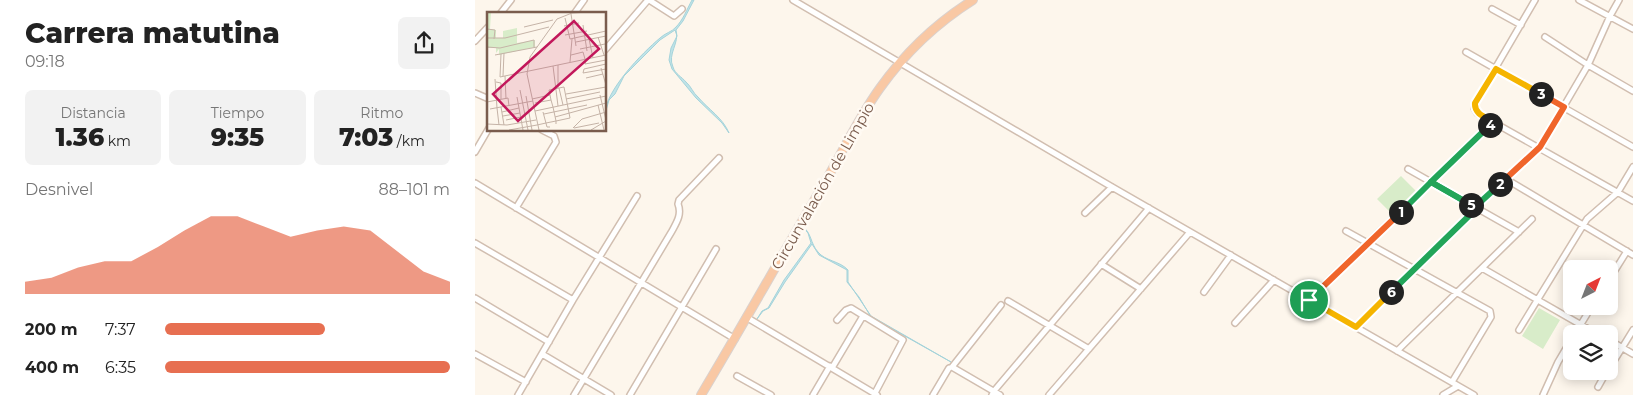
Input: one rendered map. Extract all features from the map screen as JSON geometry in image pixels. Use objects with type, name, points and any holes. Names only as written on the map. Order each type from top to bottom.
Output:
[{"type":"highway","name":"Circunvalación de Limpio","points":[[701,395],[880,87],[923,39],[958,9],[973,0]]},
{"type":"street","points":[[502,12],[511,0]]},
{"type":"street","points":[[575,12],[584,0]]},
{"type":"street","points":[[606,49],[649,0],[675,16],[682,9]]},
{"type":"street","points":[[793,0],[1112,187],[1474,395]]},
{"type":"street","points":[[1535,0],[1475,103],[1474,108],[1477,113],[1633,201]]},
{"type":"street","points":[[1579,0],[1633,29]]},
{"type":"street","points":[[1356,327],[1539,147],[1588,65],[1609,16],[1619,0]]},
{"type":"street","points":[[1492,9],[1521,25]]},
{"type":"street","points":[[475,41],[487,28]]},
{"type":"street","points":[[1545,37],[1633,91]]},
{"type":"street","points":[[1466,52],[1633,147]]},
{"type":"street","points":[[475,93],[487,97]]},
{"type":"street","points":[[1309,300],[1494,122]]},
{"type":"street","points":[[475,152],[487,131]]},
{"type":"street","points":[[516,208],[556,142],[555,138],[544,131]]},
{"type":"street","points":[[574,395],[680,215],[679,200],[719,158]]},
{"type":"street","points":[[1519,330],[1583,226],[1590,216],[1618,192],[1633,167]]},
{"type":"street","points":[[1408,169],[1519,232]]},
{"type":"street","points":[[1505,179],[1633,255]]},
{"type":"street","points":[[475,183],[735,339]]},
{"type":"street","points":[[1085,213],[1112,187]]},
{"type":"street","points":[[518,395],[573,300],[637,196]]},
{"type":"street","points":[[993,393],[1048,325],[1149,208]]},
{"type":"street","points":[[1397,350],[1532,219]]},
{"type":"street","points":[[1346,231],[1490,311],[1491,314],[1452,382]]},
{"type":"street","points":[[1049,395],[1190,232]]},
{"type":"street","points":[[475,243],[573,300]]},
{"type":"street","points":[[630,395],[716,249]]},
{"type":"street","points":[[1618,266],[1627,251]]},
{"type":"street","points":[[1204,292],[1231,256]]},
{"type":"street","points":[[1101,264],[1141,289]]},
{"type":"street","points":[[1482,268],[1581,324],[1586,315]]},
{"type":"street","points":[[1235,323],[1274,280]]},
{"type":"street","points":[[475,298],[549,342]]},
{"type":"street","points":[[1008,301],[1089,349]]},
{"type":"street","points":[[933,395],[949,368],[1001,305]]},
{"type":"street","points":[[746,317],[876,394],[903,340],[849,308],[837,320]]},
{"type":"street","points":[[813,395],[863,316]]},
{"type":"street","points":[[1618,353],[1633,330]]},
{"type":"street","points":[[1618,346],[1633,354]]},
{"type":"street","points":[[475,354],[526,382]]},
{"type":"street","points":[[542,354],[611,395]]},
{"type":"street","points":[[1543,395],[1563,354]]},
{"type":"street","points":[[951,367],[993,393],[1000,395]]},
{"type":"street","points":[[737,376],[771,395]]},
{"type":"street","points":[[1598,387],[1602,380]]},
{"type":"street","points":[[1443,395],[1458,386]]},
{"type":"green space","points":[[1401,176],[1416,191],[1392,214],[1377,199]]},
{"type":"green space","points":[[1539,308],[1560,320],[1543,349],[1522,336]]},
{"type":"water","points":[[692,0],[694,0],[676,30],[677,35],[675,30],[660,40],[624,76],[615,94],[609,100],[611,95],[626,73],[652,45],[676,27]]},
{"type":"water","points":[[677,37],[671,58],[674,69],[719,118],[729,133],[672,69],[669,60],[671,48]]},
{"type":"water","points":[[802,226],[808,232],[815,248],[812,244],[769,308],[763,311],[757,319],[762,311],[768,308],[784,280],[811,243],[808,233]]},
{"type":"water","points":[[816,250],[821,255],[848,270],[848,282],[853,290],[847,282],[847,270],[819,255]]},
{"type":"water","points":[[866,308],[871,316],[951,362],[871,317]]},
{"type":"route","points":[[1309,300],[1356,327],[1477,208],[1475,207],[1431,182],[1494,122],[1477,113],[1474,108],[1475,103],[1496,69],[1564,107],[1540,147],[1475,207],[1431,182],[1309,300]]}]
